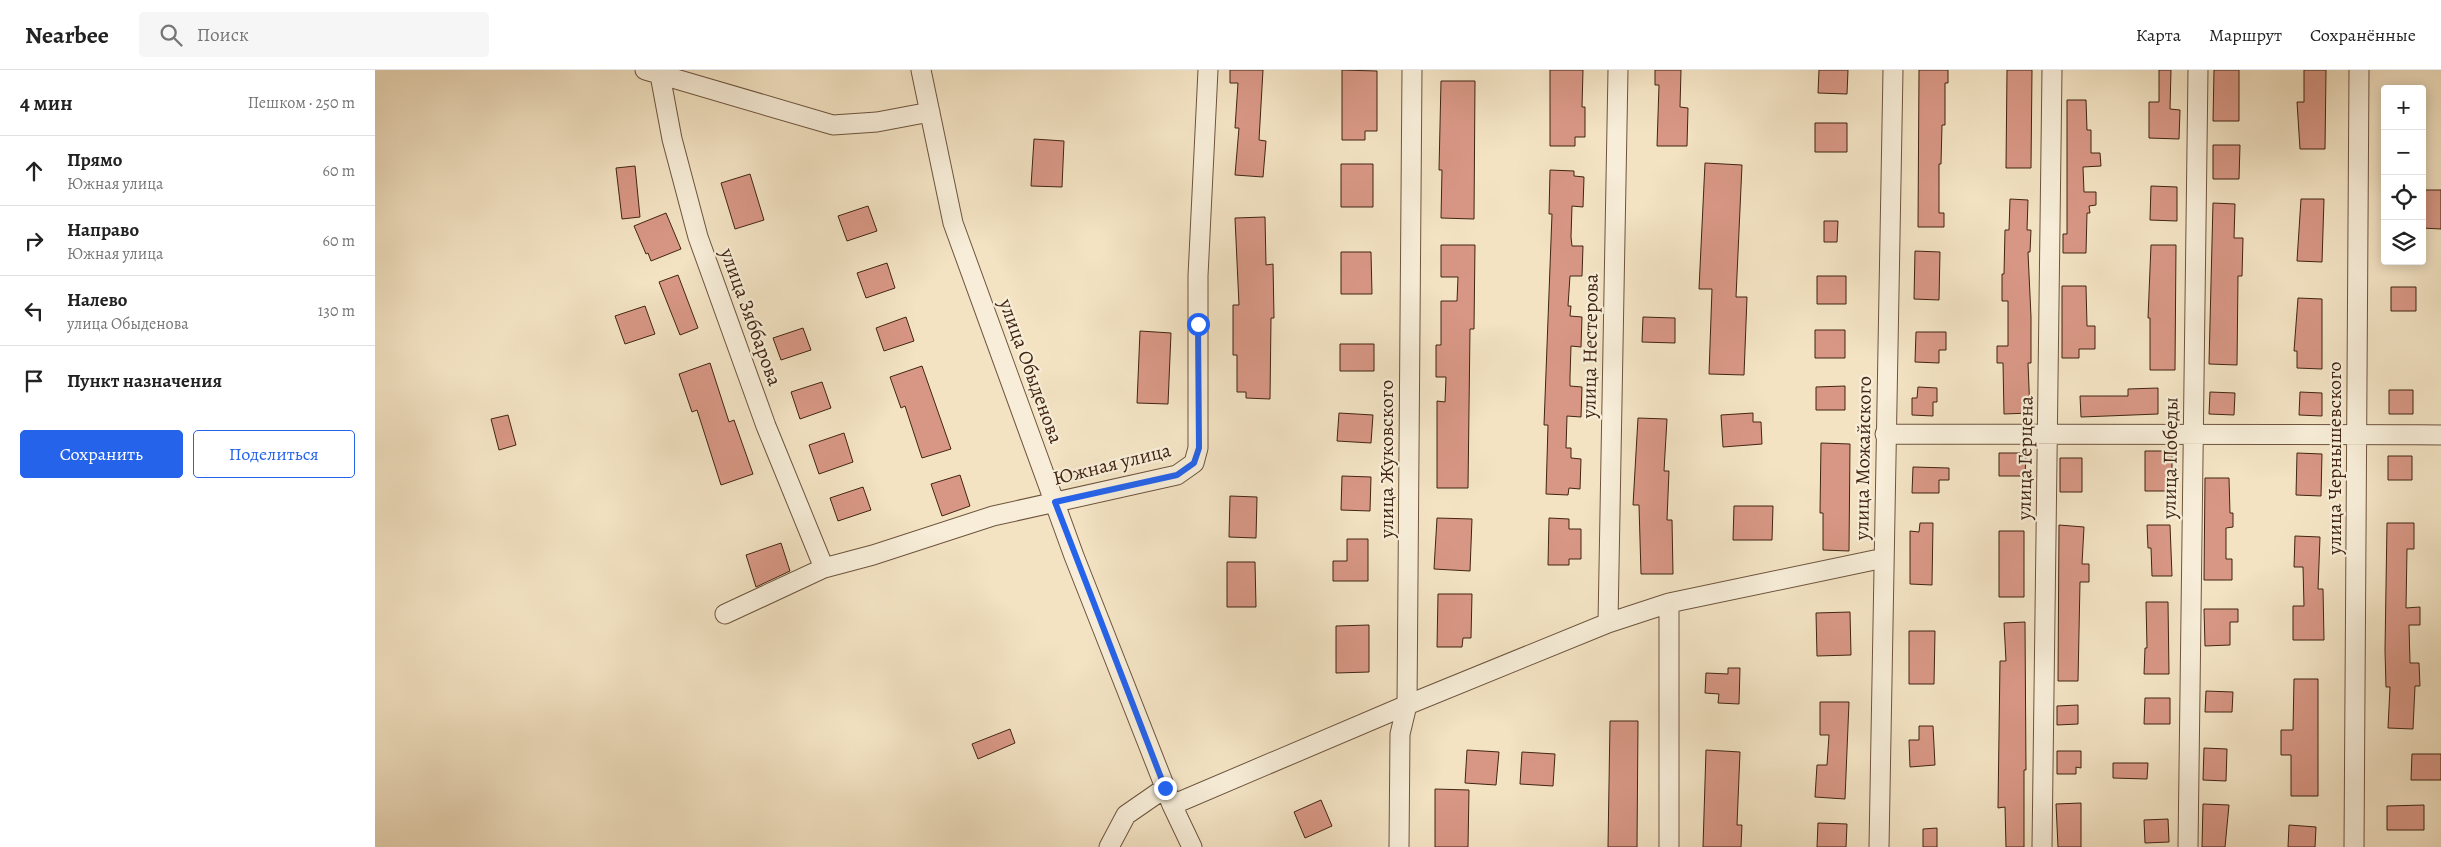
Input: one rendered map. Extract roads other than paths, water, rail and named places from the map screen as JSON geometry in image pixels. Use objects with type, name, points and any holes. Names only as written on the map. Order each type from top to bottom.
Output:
[{"type":"street","name":"улица Обыденова","points":[[921,70],[953,223],[1055,502],[1168,796],[1192,847]]},
{"type":"street","name":"Южная улица","points":[[725,614],[824,568],[873,555],[993,516],[1177,475],[1194,463],[1199,448],[1198,276],[1208,70]]},
{"type":"street","name":"улица Жуковского","points":[[1399,847],[1400,734],[1407,705],[1412,70]]},
{"type":"street","name":"улица Нестерова","points":[[1608,623],[1618,70]]},
{"type":"street","name":"улица Можайского","points":[[1879,847],[1893,70]]},
{"type":"street","name":"улица Герцена","points":[[2042,847],[2053,70]]},
{"type":"street","name":"улица Победы","points":[[2188,847],[2198,70]]},
{"type":"street","name":"улица Чернышевского","points":[[2355,847],[2359,70]]},
{"type":"street","points":[[652,72],[833,125],[877,122],[930,112]]},
{"type":"street","name":"улица Зяббарова","points":[[652,72],[698,237],[766,426],[824,568]]},
{"type":"street","points":[[1885,434],[2048,436],[2193,433],[2441,435]]},
{"type":"street","points":[[1109,847],[1126,815],[1168,796],[1407,705],[1608,623],[1669,603],[1884,558]]},
{"type":"street","points":[[1669,603],[1669,847]]}]
